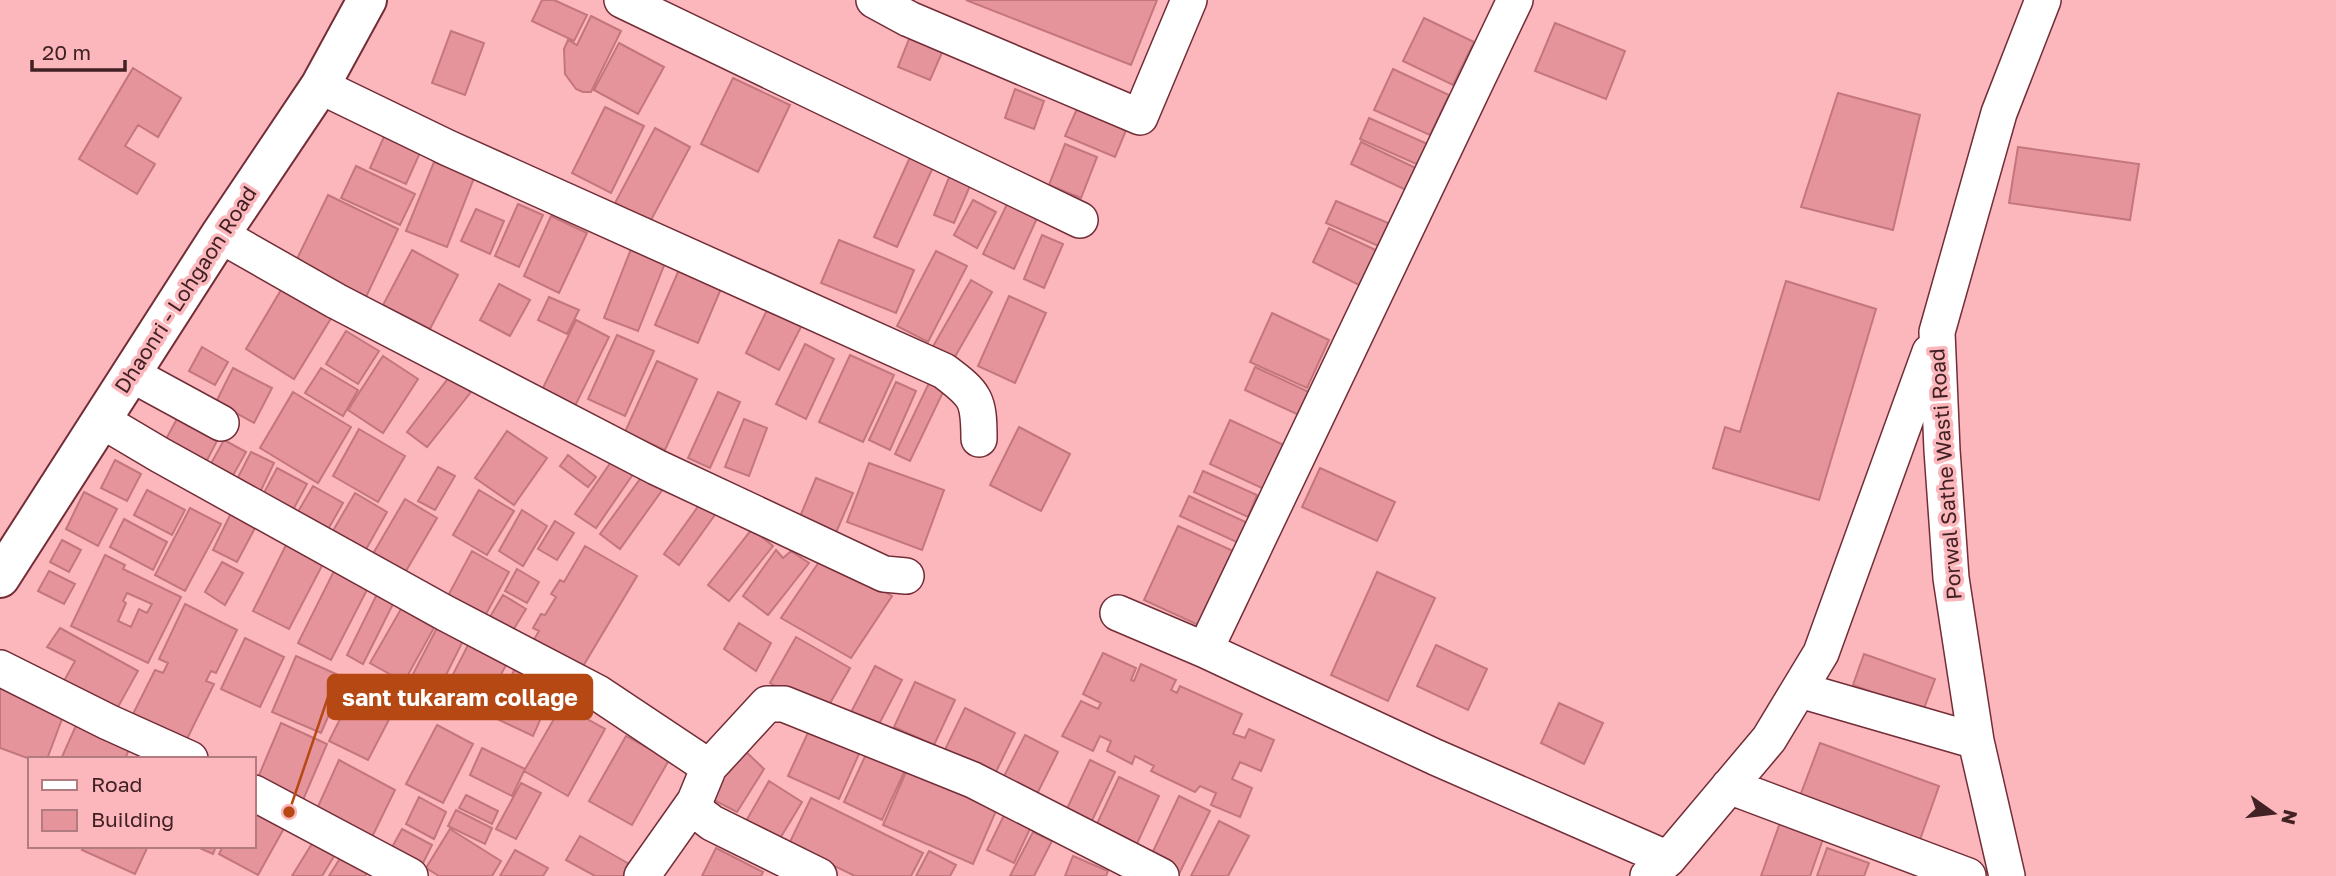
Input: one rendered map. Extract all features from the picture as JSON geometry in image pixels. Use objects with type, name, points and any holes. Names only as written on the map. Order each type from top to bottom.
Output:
[{"type":"main road","name":"Dhaonri - Lohgaon Road","points":[[0,578],[220,235],[320,86],[367,0]]},
{"type":"street","points":[[622,0],[1080,220]]},
{"type":"street","points":[[874,0],[908,19],[1140,117],[1189,0]]},
{"type":"street","points":[[1205,650],[1515,0]]},
{"type":"street","name":"Porwal Sathe Wasti Road","points":[[2007,876],[1976,741],[1951,578],[1937,332],[1998,113],[2043,0]]},
{"type":"street","points":[[320,86],[448,148],[944,371],[969,390],[979,411],[979,439]]},
{"type":"street","points":[[220,235],[336,302],[656,467],[884,575],[906,576]]},
{"type":"street","points":[[1118,613],[1205,650],[1435,757],[1658,867],[1769,739],[1821,653],[1937,332]]},
{"type":"street","points":[[131,374],[221,423]]},
{"type":"street","points":[[102,420],[385,580],[598,693],[709,766]]},
{"type":"street","points":[[0,668],[186,757]]},
{"type":"street","points":[[1800,690],[1976,741]]},
{"type":"street","points":[[642,876],[695,801],[709,766],[767,704],[784,704],[973,780],[1161,876]]},
{"type":"street","points":[[1729,786],[1968,876]]},
{"type":"street","points":[[256,794],[410,876]]},
{"type":"street","points":[[695,801],[699,813],[712,823],[819,876]]},
{"type":"building","points":[[542,0],[554,0],[587,15],[574,41],[532,21]]},
{"type":"building","points":[[966,0],[1157,0],[1131,65]]},
{"type":"building","points":[[591,16],[621,31],[591,92],[583,92],[576,89],[565,74],[564,49],[568,40],[577,45]]},
{"type":"building","points":[[1424,18],[1474,42],[1453,85],[1403,61]]},
{"type":"building","points":[[1555,23],[1625,51],[1606,99],[1535,71]]},
{"type":"building","points":[[451,31],[484,43],[465,95],[432,83]]},
{"type":"building","points":[[911,34],[944,48],[930,80],[898,67]]},
{"type":"building","points":[[619,43],[664,67],[638,114],[594,90]]},
{"type":"building","points":[[133,68],[181,98],[158,137],[138,125],[125,146],[155,164],[137,194],[79,159]]},
{"type":"building","points":[[1393,69],[1449,95],[1430,135],[1374,110]]},
{"type":"building","points":[[733,78],[790,105],[758,172],[701,144]]},
{"type":"building","points":[[1015,89],[1044,101],[1034,129],[1005,118]]},
{"type":"building","points":[[1838,93],[1920,115],[1893,230],[1801,207]]},
{"type":"building","points":[[1080,102],[1129,123],[1115,157],[1065,136]]},
{"type":"building","points":[[605,107],[644,126],[611,193],[572,173]]},
{"type":"building","points":[[1369,118],[1432,146],[1423,167],[1360,139]]},
{"type":"building","points":[[655,128],[690,147],[650,222],[615,203]]},
{"type":"building","points":[[387,130],[423,146],[406,184],[370,168]]},
{"type":"building","points":[[1361,142],[1418,169],[1408,191],[1351,164]]},
{"type":"building","points":[[1065,144],[1097,157],[1081,198],[1049,185]]},
{"type":"building","points":[[2018,147],[2139,164],[2130,220],[2009,203]]},
{"type":"building","points":[[911,155],[934,165],[897,247],[874,237]]},
{"type":"building","points":[[434,162],[474,178],[447,247],[406,231]]},
{"type":"building","points":[[356,166],[415,194],[400,225],[341,198]]},
{"type":"building","points":[[952,170],[973,179],[954,223],[934,215]]},
{"type":"building","points":[[328,195],[398,229],[366,297],[295,263]]},
{"type":"building","points":[[973,200],[996,212],[977,248],[954,235]]},
{"type":"building","points":[[1336,201],[1400,228],[1390,251],[1326,223]]},
{"type":"building","points":[[1008,202],[1038,216],[1014,269],[983,254]]},
{"type":"building","points":[[518,204],[543,215],[519,267],[495,256]]},
{"type":"building","points":[[476,209],[504,221],[490,254],[461,241]]},
{"type":"building","points":[[551,216],[587,233],[559,293],[524,276]]},
{"type":"building","points":[[1329,228],[1384,254],[1367,289],[1313,262]]},
{"type":"building","points":[[1042,235],[1063,244],[1044,288],[1024,279]]},
{"type":"building","points":[[839,240],[914,270],[896,313],[821,283]]},
{"type":"building","points":[[631,249],[665,263],[638,331],[604,318]]},
{"type":"building","points":[[412,250],[458,275],[430,329],[383,305]]},
{"type":"building","points":[[936,251],[967,266],[928,342],[897,326]]},
{"type":"building","points":[[681,265],[723,284],[698,343],[655,325]]},
{"type":"building","points":[[971,280],[992,292],[948,369],[927,357]]},
{"type":"building","points":[[1786,281],[1876,309],[1819,500],[1713,468],[1725,427],[1740,432]]},
{"type":"building","points":[[499,284],[530,300],[510,336],[480,320]]},
{"type":"building","points":[[284,285],[333,315],[294,379],[246,349]]},
{"type":"building","points":[[1009,296],[1046,313],[1015,383],[978,366]]},
{"type":"building","points":[[549,297],[579,310],[567,334],[538,320]]},
{"type":"building","points":[[768,308],[802,325],[779,370],[746,353]]},
{"type":"building","points":[[1272,313],[1329,340],[1307,388],[1250,362]]},
{"type":"building","points":[[576,320],[609,337],[573,410],[540,394]]},
{"type":"building","points":[[346,331],[379,351],[358,384],[326,364]]},
{"type":"building","points":[[617,335],[654,351],[625,416],[588,399]]},
{"type":"building","points":[[805,344],[834,359],[806,419],[776,404]]},
{"type":"building","points":[[202,347],[228,362],[215,385],[189,371]]},
{"type":"building","points":[[850,355],[894,375],[863,442],[819,422]]},
{"type":"building","points":[[383,356],[418,379],[383,433],[348,410]]},
{"type":"building","points":[[657,361],[697,379],[665,450],[625,432]]},
{"type":"building","points":[[1255,367],[1311,393],[1301,416],[1245,390]]},
{"type":"building","points":[[233,368],[272,388],[254,423],[216,402]]},
{"type":"building","points":[[321,368],[358,390],[343,416],[305,393]]},
{"type":"building","points":[[450,376],[471,392],[427,447],[407,432]]},
{"type":"building","points":[[896,382],[916,391],[890,450],[869,440]]},
{"type":"building","points":[[929,383],[944,390],[910,461],[895,454]]},
{"type":"building","points":[[293,392],[351,427],[318,483],[260,448]]},
{"type":"building","points":[[718,392],[740,402],[710,468],[688,458]]},
{"type":"building","points":[[179,415],[219,437],[200,474],[159,452]]},
{"type":"building","points":[[744,419],[767,428],[749,476],[725,467]]},
{"type":"building","points":[[1230,420],[1286,446],[1266,490],[1210,464]]},
{"type":"building","points":[[1019,427],[1070,454],[1041,511],[990,485]]},
{"type":"building","points":[[359,429],[405,456],[378,502],[333,476]]},
{"type":"building","points":[[507,431],[547,458],[514,505],[475,478]]},
{"type":"building","points":[[224,440],[246,452],[226,488],[204,476]]},
{"type":"building","points":[[251,452],[274,463],[255,503],[231,491]]},
{"type":"building","points":[[618,452],[638,467],[596,528],[575,514]]},
{"type":"building","points":[[568,455],[596,477],[588,487],[560,466]]},
{"type":"building","points":[[115,460],[141,474],[127,501],[101,488]]},
{"type":"building","points":[[869,463],[944,490],[922,550],[847,522]]},
{"type":"building","points":[[438,467],[455,476],[435,510],[418,501]]},
{"type":"building","points":[[277,468],[307,484],[287,521],[257,506]]},
{"type":"building","points":[[1320,468],[1395,502],[1377,541],[1302,507]]},
{"type":"building","points":[[1203,471],[1257,495],[1248,517],[1194,492]]},
{"type":"building","points":[[643,475],[663,489],[620,549],[600,534]]},
{"type":"building","points":[[816,478],[853,493],[835,535],[799,519]]},
{"type":"building","points":[[313,486],[343,503],[322,540],[292,522]]},
{"type":"building","points":[[147,490],[185,510],[172,535],[134,515]]},
{"type":"building","points":[[479,490],[514,511],[487,555],[453,535]]},
{"type":"building","points":[[84,492],[117,509],[98,546],[66,529]]},
{"type":"building","points":[[355,493],[387,512],[360,560],[327,541]]},
{"type":"building","points":[[1189,496],[1252,525],[1243,545],[1180,516]]},
{"type":"building","points":[[405,499],[437,518],[399,583],[367,564]]},
{"type":"building","points":[[702,501],[717,512],[679,565],[664,554]]},
{"type":"building","points":[[190,508],[221,524],[185,591],[155,575]]},
{"type":"building","points":[[522,510],[547,526],[523,566],[499,551]]},
{"type":"building","points":[[231,513],[256,526],[237,562],[213,550]]},
{"type":"building","points":[[124,519],[167,542],[153,570],[110,547]]},
{"type":"building","points":[[555,521],[574,533],[557,560],[538,549]]},
{"type":"building","points":[[1178,526],[1242,555],[1209,630],[1144,600]]},
{"type":"building","points":[[752,529],[773,546],[729,601],[708,585]]},
{"type":"building","points":[[62,540],[81,550],[69,572],[50,562]]},
{"type":"building","points":[[288,541],[325,560],[289,629],[253,611]]},
{"type":"building","points":[[585,546],[637,576],[576,678],[528,650],[539,631],[533,628],[556,597],[551,594],[560,580],[564,582]]},
{"type":"building","points":[[776,550],[783,558],[791,551],[809,563],[768,615],[743,596]]},
{"type":"building","points":[[472,551],[509,572],[480,625],[443,605]]},
{"type":"building","points":[[105,555],[125,565],[123,569],[181,597],[148,663],[71,626]],"holes":[[[127,593],[152,604],[147,613],[139,609],[131,627],[118,621],[126,603],[123,601]]]},
{"type":"building","points":[[823,556],[892,596],[851,658],[781,618]]},
{"type":"building","points":[[222,562],[243,573],[225,605],[205,592]]},
{"type":"building","points":[[337,565],[371,582],[331,660],[298,643]]},
{"type":"building","points":[[517,569],[539,582],[527,603],[505,591]]},
{"type":"building","points":[[49,571],[75,584],[64,604],[38,591]]},
{"type":"building","points":[[1377,572],[1435,598],[1388,701],[1331,675]]},
{"type":"building","points":[[377,594],[394,602],[363,664],[347,655]]},
{"type":"building","points":[[503,595],[526,609],[507,640],[484,627]]},
{"type":"building","points":[[185,604],[237,630],[216,673],[211,671],[206,681],[214,684],[186,741],[133,714],[155,670],[163,673],[168,663],[159,659]]},
{"type":"building","points":[[401,609],[434,628],[404,682],[370,663]]},
{"type":"building","points":[[739,623],[771,643],[756,671],[724,649]]},
{"type":"building","points":[[439,624],[465,637],[429,709],[402,695]]},
{"type":"building","points":[[60,628],[138,671],[114,714],[59,690],[75,661],[47,647]]},
{"type":"building","points":[[796,637],[850,668],[824,714],[770,683]]},
{"type":"building","points":[[245,638],[284,657],[260,707],[221,689]]},
{"type":"building","points":[[468,645],[506,665],[484,707],[446,688]]},
{"type":"building","points":[[1436,645],[1487,669],[1468,710],[1417,686]]},
{"type":"building","points":[[1103,653],[1136,668],[1131,680],[1134,681],[1141,664],[1176,680],[1171,690],[1177,693],[1180,686],[1242,714],[1233,734],[1245,738],[1249,729],[1274,740],[1261,771],[1240,762],[1232,779],[1252,788],[1240,817],[1211,805],[1216,793],[1200,786],[1195,792],[1151,771],[1154,766],[1135,756],[1132,764],[1107,751],[1111,741],[1100,736],[1093,751],[1062,736],[1081,701],[1098,709],[1101,703],[1083,694]]},
{"type":"building","points":[[1864,654],[1935,679],[1923,711],[1853,685]]},
{"type":"building","points":[[296,656],[345,678],[321,733],[272,712]]},
{"type":"building","points":[[875,666],[902,680],[875,732],[848,718]]},
{"type":"building","points":[[515,668],[555,687],[533,736],[493,717]]},
{"type":"building","points":[[0,677],[68,703],[48,757],[28,758],[0,748]]},
{"type":"building","points":[[915,682],[955,700],[934,745],[894,727]]},
{"type":"building","points":[[354,691],[394,710],[368,760],[329,741]]},
{"type":"building","points":[[1559,703],[1603,723],[1584,764],[1541,743]]},
{"type":"building","points":[[562,705],[605,729],[568,796],[524,771]]},
{"type":"building","points":[[965,708],[1015,733],[991,782],[941,758]]},
{"type":"building","points":[[78,721],[131,745],[126,757],[62,757]]},
{"type":"building","points":[[281,723],[327,744],[303,800],[257,780]]},
{"type":"building","points":[[812,724],[862,747],[839,799],[788,776]]},
{"type":"building","points":[[437,725],[473,744],[443,803],[406,784]]},
{"type":"building","points":[[1025,735],[1058,752],[1032,804],[999,786]]},
{"type":"building","points":[[626,736],[669,760],[632,825],[589,801]]},
{"type":"building","points":[[1820,743],[1939,786],[1917,848],[1797,804]]},
{"type":"building","points":[[740,746],[764,769],[737,812],[708,797]]},
{"type":"building","points":[[482,748],[525,769],[512,796],[470,775]]},
{"type":"building","points":[[868,750],[906,768],[882,820],[844,802]]},
{"type":"building","points":[[339,760],[395,790],[372,837],[316,811]]},
{"type":"building","points":[[1090,760],[1115,772],[1089,827],[1064,815]]},
{"type":"building","points":[[909,765],[999,804],[973,864],[883,825]]},
{"type":"building","points":[[1119,777],[1159,796],[1135,848],[1094,830]]},
{"type":"building","points":[[769,781],[802,802],[773,850],[741,830]]},
{"type":"building","points":[[521,783],[541,793],[516,839],[496,829]]},
{"type":"building","points":[[466,795],[498,811],[492,824],[459,808]]},
{"type":"building","points":[[1179,796],[1210,811],[1178,876],[1148,862]]},
{"type":"building","points":[[419,797],[446,812],[434,839],[406,824]]},
{"type":"building","points":[[811,798],[923,853],[911,876],[855,876],[789,844]]},
{"type":"building","points":[[256,802],[288,821],[258,875],[219,854],[222,848],[256,848]]},
{"type":"building","points":[[1009,805],[1035,818],[1014,863],[987,850]]},
{"type":"building","points":[[456,810],[492,828],[485,844],[448,826]]},
{"type":"building","points":[[1781,820],[1824,836],[1810,876],[1761,876]]},
{"type":"building","points":[[1219,821],[1249,836],[1228,876],[1191,876]]},
{"type":"building","points":[[402,829],[432,845],[420,869],[390,851]]},
{"type":"building","points":[[450,829],[501,861],[492,876],[439,876],[426,868]]},
{"type":"building","points":[[1033,832],[1052,841],[1034,876],[1010,876]]},
{"type":"building","points":[[318,834],[339,848],[322,876],[292,876]]},
{"type":"building","points":[[580,836],[631,865],[624,876],[595,876],[566,860]]},
{"type":"building","points":[[83,848],[147,848],[135,874],[82,850]]},
{"type":"building","points":[[200,848],[215,848],[213,854]]},
{"type":"building","points":[[716,848],[763,872],[761,876],[702,876]]},
{"type":"building","points":[[1827,848],[1869,863],[1864,876],[1817,876]]},
{"type":"building","points":[[515,850],[548,868],[543,876],[500,876]]},
{"type":"building","points":[[929,851],[956,865],[950,876],[916,876]]},
{"type":"building","points":[[344,852],[371,867],[365,876],[329,876]]},
{"type":"building","points":[[1073,856],[1108,871],[1106,876],[1065,876]]},
{"type":"place","name":"sant tukaram collage","points":[[289,812]]}]
